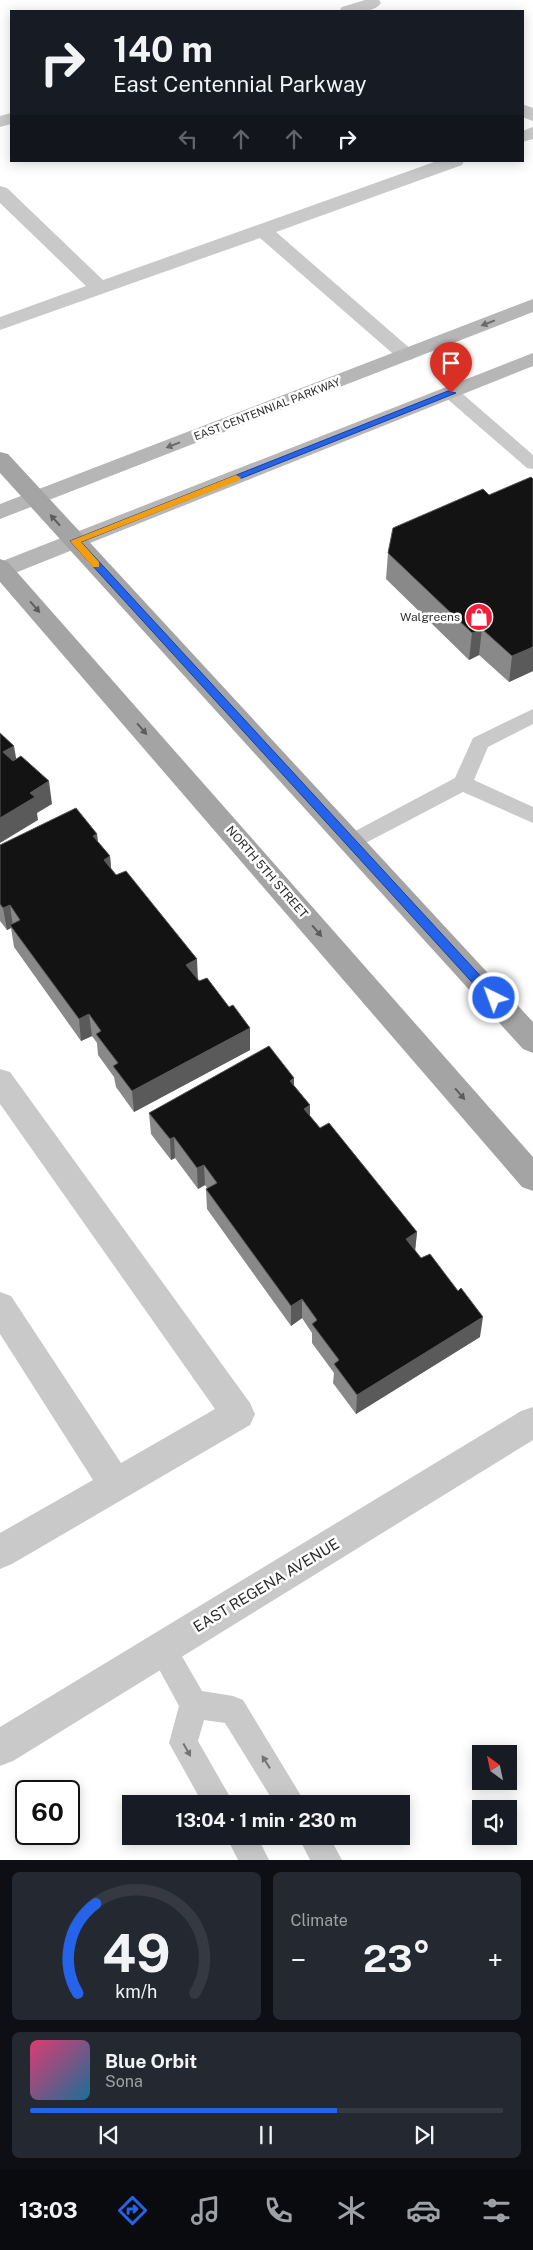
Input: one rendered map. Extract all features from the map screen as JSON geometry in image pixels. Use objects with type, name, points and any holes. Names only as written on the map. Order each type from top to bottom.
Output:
[{"type":"main road","name":"EAST CENTENNIAL PARKWAY","points":[[0,512],[533,306]]},
{"type":"main road","points":[[1,569],[451,393],[533,359]]},
{"type":"main road","points":[[0,459],[533,1041]]},
{"type":"main road","name":"NORTH 5TH STREET","points":[[1,569],[533,1178]]},
{"type":"street","points":[[352,10],[375,5]]},
{"type":"street","points":[[0,324],[452,162]]},
{"type":"street","points":[[0,192],[99,288]]},
{"type":"street","points":[[262,230],[406,355]]},
{"type":"street","points":[[0,1080],[238,1414],[0,1552]]},
{"type":"street","points":[[0,1306],[116,1485]]},
{"type":"street","name":"EAST REGENA AVENUE","points":[[0,1748],[533,1422]]},
{"type":"lane","points":[[451,393],[530,458]]},
{"type":"lane","points":[[351,842],[463,783],[480,743],[533,716]]},
{"type":"lane","points":[[463,783],[533,816]]},
{"type":"lane","points":[[162,1649],[194,1704],[183,1743],[215,1795]]},
{"type":"lane","points":[[194,1704],[233,1710],[286,1795]]},
{"type":"lane","points":[[245,1845],[254,1860]]},
{"type":"lane","points":[[318,1845],[327,1860]]},
{"type":"building","name":"Walgreens","points":[[531,477],[533,479],[533,647],[512,656],[482,629],[472,633],[388,553],[393,528],[483,489],[489,495]]},
{"type":"building","points":[[0,733],[14,746],[3,752],[13,761],[21,756],[49,781],[30,793],[35,797],[0,818]]},
{"type":"building","points":[[76,808],[97,834],[93,836],[110,856],[104,860],[116,875],[126,871],[197,959],[186,965],[199,981],[207,978],[229,1007],[233,1005],[250,1028],[132,1091],[113,1066],[118,1063],[96,1034],[101,1031],[89,1014],[79,1019],[10,925],[20,920],[10,905],[3,908],[0,904],[0,845]]},
{"type":"building","points":[[269,1046],[294,1078],[290,1081],[310,1105],[304,1109],[320,1128],[329,1123],[417,1232],[406,1239],[421,1258],[430,1254],[458,1291],[461,1288],[483,1317],[357,1395],[334,1364],[339,1360],[312,1324],[317,1320],[302,1299],[291,1306],[206,1189],[217,1183],[204,1165],[197,1168],[174,1137],[170,1139],[149,1113]]},
{"type":"slow traffic","points":[[96,565],[75,541],[236,478]]},
{"type":"place","name":"Walgreens","points":[[479,617]]},
{"type":"route","points":[[451,393],[75,541],[494,998]]}]
